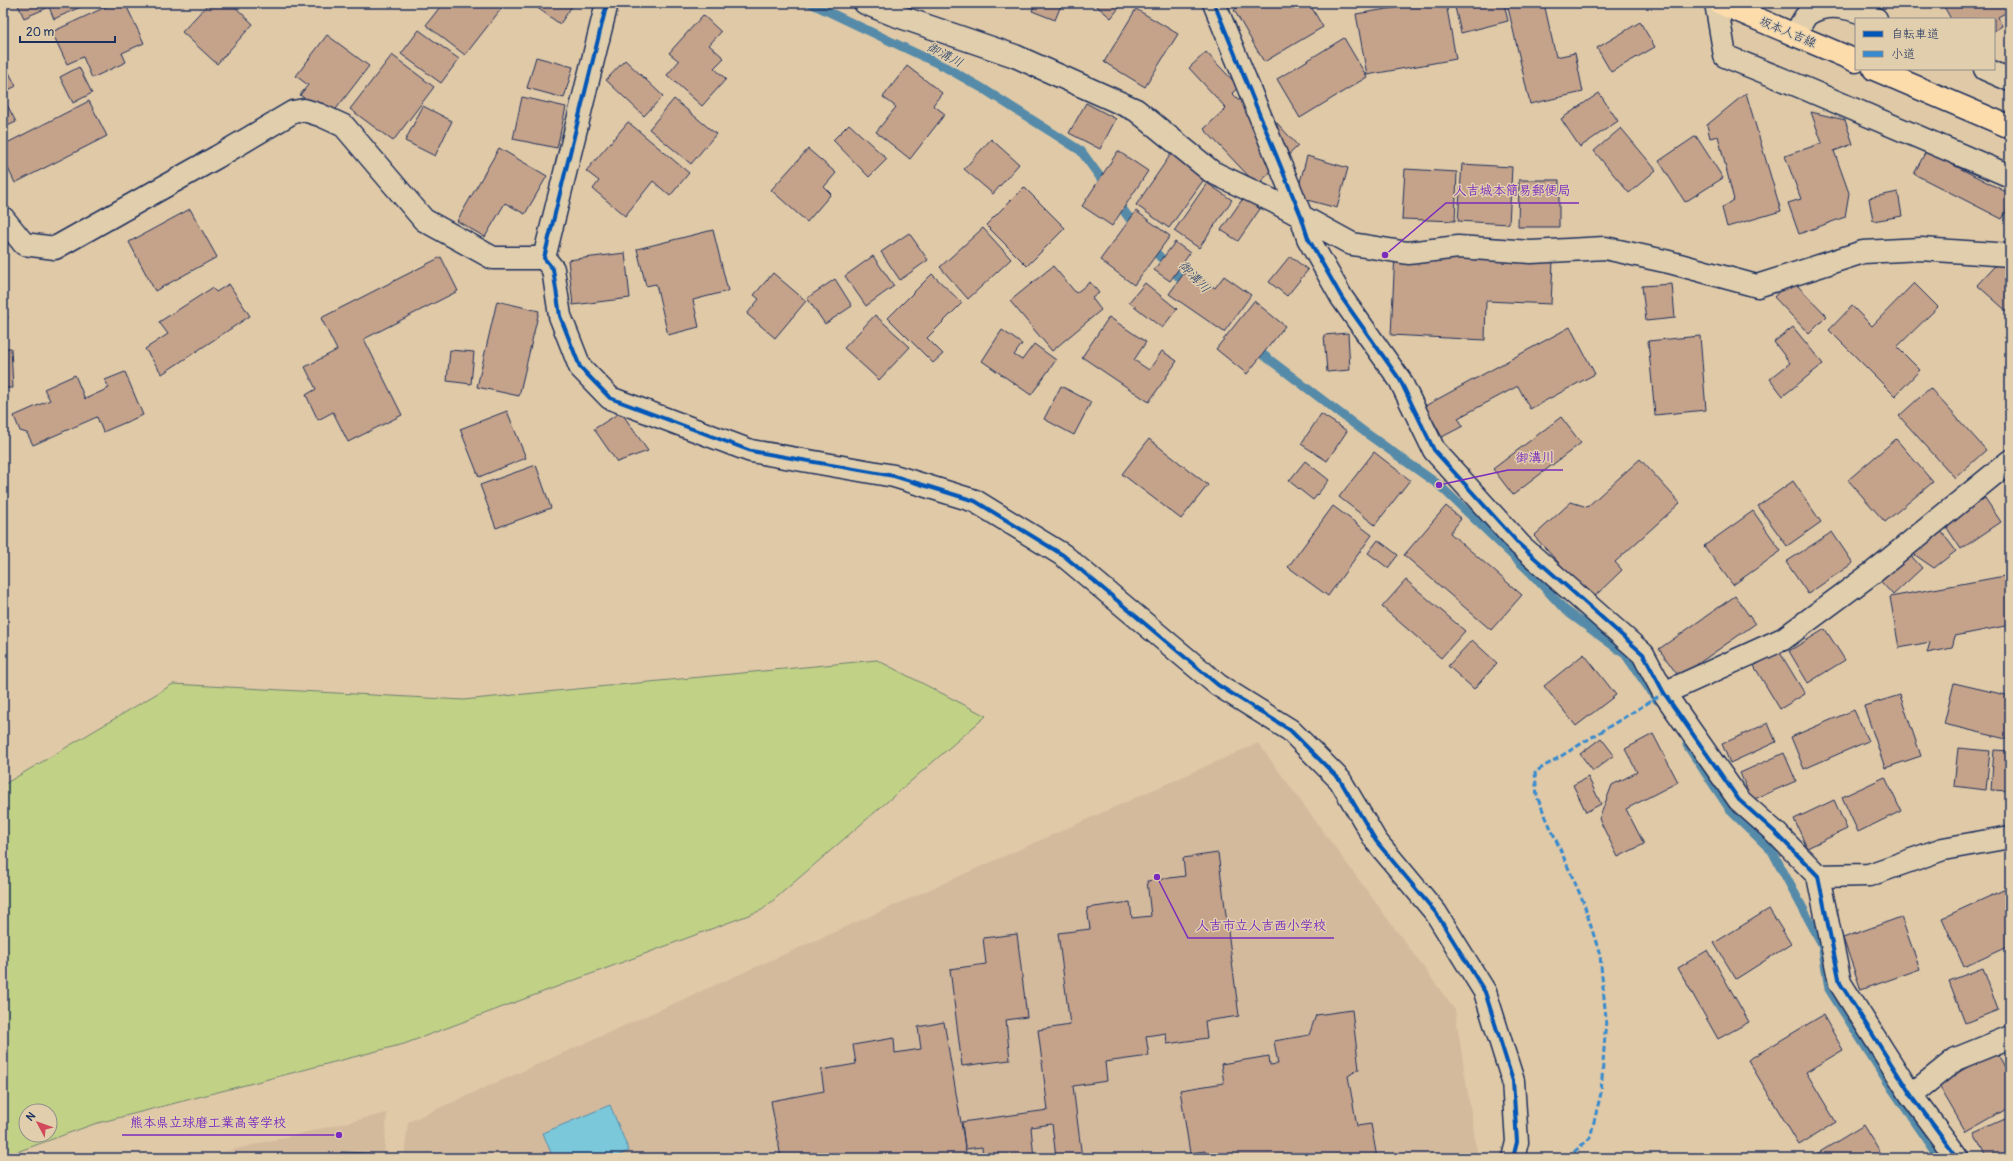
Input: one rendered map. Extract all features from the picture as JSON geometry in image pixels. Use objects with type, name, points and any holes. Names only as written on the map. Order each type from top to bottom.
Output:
[{"type":"main road","name":"坂本人吉線","points":[[1720,3],[1855,61]]},
{"type":"main road","points":[[1876,70],[2010,127]]},
{"type":"street","points":[[544,258],[606,3]]},
{"type":"street","points":[[865,3],[892,14],[1015,56],[1136,110],[1212,172],[1301,216],[1352,244],[1408,253],[1458,247],[1531,252],[1605,248],[1669,262],[1757,286],[1862,252],[1921,249],[2010,255]]},
{"type":"street","points":[[1214,3],[1301,216],[1308,238],[1342,298],[1400,380],[1434,450],[1520,545],[1643,654],[1664,693],[1739,800],[1776,832],[1818,876],[1840,983],[1911,1095],[1958,1158]]},
{"type":"street","points":[[1716,3],[1725,56],[2010,176]]},
{"type":"street","points":[[1795,35],[1807,15],[1828,6],[1858,10],[1874,18]]},
{"type":"street","points":[[1987,70],[2010,80]]},
{"type":"street","points":[[3,218],[24,244],[55,248],[217,157],[293,112],[304,110],[320,115],[344,126],[424,220],[493,258],[544,258]]},
{"type":"street","points":[[544,258],[553,269],[560,316],[580,367],[610,398],[751,451],[894,476],[975,501],[1063,555],[1218,685],[1290,730],[1340,780],[1376,841],[1436,913],[1485,992],[1513,1081],[1517,1142],[1513,1158]]},
{"type":"street","points":[[1664,693],[1783,639],[1875,571],[2010,462]]},
{"type":"street","points":[[1818,876],[1869,875],[1943,849],[2010,837]]},
{"type":"street","points":[[1911,1095],[1956,1059],[2010,1037]]},
{"type":"shaded area","points":[[1258,743],[1455,1010],[1478,1158],[404,1158],[408,1122]]},
{"type":"shaded area","points":[[387,1113],[384,1158],[198,1158]]},
{"type":"green space","points":[[877,660],[986,716],[762,910],[404,1044],[94,1124],[58,1137],[58,1103],[18,1103],[18,1143],[42,1143],[3,1157],[3,785],[173,684],[463,700]]},
{"type":"water","points":[[610,1105],[629,1151],[612,1158],[553,1158],[543,1133]]},
{"type":"building","points":[[17,3],[89,3],[54,19],[49,7],[24,18]]},
{"type":"building","points":[[114,3],[125,3],[144,43],[122,53],[126,62],[92,78],[83,57],[67,64],[52,32]]},
{"type":"building","points":[[209,3],[231,3],[253,24],[217,64],[182,32]]},
{"type":"building","points":[[443,3],[505,4],[465,55],[426,25]]},
{"type":"building","points":[[574,3],[560,24],[532,4]]},
{"type":"building","points":[[909,3],[921,3],[919,8]]},
{"type":"building","points":[[1035,3],[1062,3],[1055,20],[1032,11]]},
{"type":"building","points":[[1093,3],[1123,3],[1111,18]]},
{"type":"building","points":[[1245,3],[1309,3],[1323,27],[1264,62],[1234,10]]},
{"type":"building","points":[[1412,3],[1446,3],[1456,59],[1367,75],[1356,14],[1412,5]]},
{"type":"building","points":[[1454,3],[1504,3],[1508,21],[1461,33]]},
{"type":"building","points":[[1507,3],[1544,3],[1556,57],[1575,53],[1583,92],[1530,104]]},
{"type":"building","points":[[1942,3],[2004,3],[2009,11],[1998,17],[2002,26],[1995,30],[1995,18],[1950,18]]},
{"type":"building","points":[[1136,9],[1178,34],[1145,87],[1104,62]]},
{"type":"building","points":[[703,15],[721,32],[709,45],[724,58],[714,68],[726,79],[702,106],[667,75],[679,61],[669,53]]},
{"type":"building","points":[[1640,22],[1655,47],[1611,72],[1597,48]]},
{"type":"building","points":[[419,30],[459,59],[441,83],[401,54]]},
{"type":"building","points":[[327,35],[369,66],[330,117],[300,95],[308,85],[296,76]]},
{"type":"building","points":[[1344,38],[1367,77],[1300,118],[1277,79]]},
{"type":"building","points":[[1206,52],[1239,87],[1232,93],[1238,99],[1267,112],[1298,146],[1257,185],[1204,129],[1226,108],[1189,68]]},
{"type":"building","points":[[392,55],[434,87],[393,141],[350,109]]},
{"type":"building","points":[[536,57],[573,67],[564,98],[527,88]]},
{"type":"building","points":[[625,60],[663,96],[644,116],[606,80]]},
{"type":"building","points":[[3,61],[16,86],[3,93]]},
{"type":"building","points":[[907,66],[942,93],[933,105],[945,114],[910,159],[876,132],[896,107],[883,97]]},
{"type":"building","points":[[79,67],[92,93],[73,103],[60,77]]},
{"type":"building","points":[[1599,93],[1618,121],[1580,147],[1561,119]]},
{"type":"building","points":[[1746,93],[1781,211],[1727,227],[1722,208],[1734,200],[1718,136],[1710,138],[1707,125]]},
{"type":"building","points":[[3,97],[16,122],[3,128]]},
{"type":"building","points":[[522,97],[566,107],[557,148],[513,139]]},
{"type":"building","points":[[674,99],[716,134],[691,164],[649,129]]},
{"type":"building","points":[[89,101],[107,136],[15,183],[3,158],[3,145]]},
{"type":"building","points":[[1086,103],[1116,119],[1100,149],[1069,133]]},
{"type":"building","points":[[423,106],[452,121],[435,156],[405,141]]},
{"type":"building","points":[[1811,112],[1845,120],[1853,144],[1834,151],[1849,193],[1845,217],[1799,234],[1788,203],[1801,199],[1785,156],[1822,143]]},
{"type":"building","points":[[628,122],[689,173],[670,196],[653,181],[625,216],[593,189],[599,181],[586,171]]},
{"type":"building","points":[[849,124],[887,159],[869,177],[833,140]]},
{"type":"building","points":[[1621,128],[1656,170],[1629,193],[1594,151]]},
{"type":"building","points":[[1696,136],[1723,178],[1685,202],[1659,161]]},
{"type":"building","points":[[991,139],[1019,164],[993,194],[964,169]]},
{"type":"building","points":[[499,148],[547,176],[525,214],[505,203],[485,237],[457,221]]},
{"type":"building","points":[[808,149],[836,173],[824,187],[831,194],[807,222],[771,190]]},
{"type":"building","points":[[1118,151],[1148,171],[1112,226],[1082,206]]},
{"type":"building","points":[[1926,151],[2010,194],[2010,205],[2002,219],[1914,174]]},
{"type":"building","points":[[1171,154],[1205,178],[1169,228],[1136,205]]},
{"type":"building","points":[[1307,156],[1348,168],[1337,208],[1296,197]]},
{"type":"building","points":[[1462,164],[1512,167],[1509,224],[1458,221]]},
{"type":"building","points":[[1405,169],[1457,172],[1455,221],[1402,219]]},
{"type":"building","points":[[1519,180],[1559,180],[1559,227],[1518,227]]},
{"type":"building","points":[[1207,183],[1232,200],[1199,248],[1174,231]]},
{"type":"building","points":[[1024,187],[1065,228],[1027,266],[986,225]]},
{"type":"building","points":[[1898,192],[1902,216],[1873,221],[1869,198]]},
{"type":"building","points":[[1244,197],[1260,209],[1238,241],[1221,230]]},
{"type":"building","points":[[190,209],[217,257],[155,291],[129,242]]},
{"type":"building","points":[[1136,211],[1170,236],[1134,285],[1100,260]]},
{"type":"building","points":[[983,228],[1011,259],[968,299],[940,267]]},
{"type":"building","points":[[713,230],[728,291],[693,300],[699,327],[668,335],[656,284],[646,286],[637,249]]},
{"type":"building","points":[[909,233],[928,260],[900,280],[881,252]]},
{"type":"building","points":[[1175,242],[1190,253],[1170,281],[1154,270]]},
{"type":"building","points":[[625,253],[630,298],[573,305],[568,260]]},
{"type":"building","points":[[1395,253],[1553,261],[1551,304],[1486,301],[1485,340],[1391,335]]},
{"type":"building","points":[[2005,255],[2010,259],[2010,314],[1977,285]]},
{"type":"building","points":[[873,256],[894,286],[866,306],[845,276]]},
{"type":"building","points":[[1290,256],[1308,270],[1287,296],[1269,282]]},
{"type":"building","points":[[441,257],[458,291],[364,339],[402,415],[348,442],[333,412],[318,420],[306,395],[316,389],[305,367],[337,350],[321,318]]},
{"type":"building","points":[[1053,266],[1076,293],[1090,282],[1099,293],[1092,298],[1101,310],[1052,351],[1010,301]]},
{"type":"building","points":[[1187,269],[1215,288],[1224,276],[1251,295],[1224,332],[1169,294]]},
{"type":"building","points":[[773,273],[806,301],[775,338],[747,314],[759,299],[754,295]]},
{"type":"building","points":[[932,274],[962,303],[927,338],[943,354],[933,363],[888,318]]},
{"type":"building","points":[[835,279],[852,306],[825,324],[807,298]]},
{"type":"building","points":[[1791,279],[1827,316],[1809,334],[1774,297]]},
{"type":"building","points":[[1145,283],[1177,309],[1162,328],[1129,302]]},
{"type":"building","points":[[1914,283],[1938,307],[1897,347],[1920,370],[1895,396],[1829,330],[1852,306],[1872,326]]},
{"type":"building","points":[[229,284],[250,316],[162,374],[145,349],[168,334],[159,322],[212,288],[216,292]]},
{"type":"building","points":[[1672,284],[1675,318],[1646,321],[1642,286]]},
{"type":"building","points":[[497,301],[539,311],[519,396],[477,387]]},
{"type":"building","points":[[1254,301],[1285,326],[1247,374],[1216,349]]},
{"type":"building","points":[[3,308],[8,318],[3,321]]},
{"type":"building","points":[[875,315],[910,347],[879,380],[844,348]]},
{"type":"building","points":[[1109,317],[1146,342],[1134,360],[1149,370],[1162,351],[1177,361],[1149,402],[1082,357]]},
{"type":"building","points":[[1570,327],[1595,374],[1530,409],[1518,386],[1458,418],[1463,426],[1442,437],[1425,406]]},
{"type":"building","points":[[1793,327],[1823,364],[1783,396],[1770,379],[1790,363],[1774,342]]},
{"type":"building","points":[[1002,330],[1022,344],[1014,355],[1022,360],[1034,344],[1056,360],[1031,395],[982,361]]},
{"type":"building","points":[[1348,333],[1350,370],[1327,372],[1324,335]]},
{"type":"building","points":[[1700,336],[1706,410],[1655,415],[1648,341]]},
{"type":"building","points":[[3,348],[11,348],[13,388],[3,388]]},
{"type":"building","points":[[450,350],[474,352],[471,384],[447,381]]},
{"type":"building","points":[[125,372],[143,415],[103,432],[97,417],[33,445],[27,433],[20,431],[14,416],[50,400],[44,389],[75,375],[85,399],[109,388],[105,380]]},
{"type":"building","points":[[1061,386],[1091,402],[1074,435],[1044,419]]},
{"type":"building","points":[[1930,388],[1986,450],[1955,478],[1899,416]]},
{"type":"building","points":[[507,411],[526,458],[479,477],[460,429]]},
{"type":"building","points":[[621,412],[648,451],[617,462],[594,429]]},
{"type":"building","points":[[1321,414],[1347,431],[1327,461],[1301,444]]},
{"type":"building","points":[[1561,417],[1581,443],[1513,495],[1493,469]]},
{"type":"building","points":[[1149,439],[1208,485],[1181,519],[1122,474]]},
{"type":"building","points":[[1896,439],[1933,482],[1885,522],[1848,480]]},
{"type":"building","points":[[1374,452],[1410,480],[1375,525],[1339,497]]},
{"type":"building","points":[[1640,459],[1680,503],[1615,562],[1622,570],[1592,599],[1534,536],[1571,502],[1587,507]]},
{"type":"building","points":[[1305,461],[1329,480],[1313,500],[1289,481]]},
{"type":"building","points":[[536,465],[551,508],[496,528],[480,485]]},
{"type":"building","points":[[1793,481],[1821,522],[1787,546],[1758,506]]},
{"type":"building","points":[[1985,498],[2001,522],[1961,549],[1945,525]]},
{"type":"building","points":[[1333,506],[1372,535],[1328,596],[1288,567]]},
{"type":"building","points":[[1446,506],[1461,519],[1450,533],[1522,595],[1491,630],[1404,555]]},
{"type":"building","points":[[1753,511],[1781,551],[1733,585],[1704,546]]},
{"type":"building","points":[[1941,531],[1956,551],[1934,568],[1912,553]]},
{"type":"building","points":[[1832,532],[1853,563],[1808,594],[1786,562]]},
{"type":"building","points":[[1378,540],[1398,555],[1388,568],[1368,553]]},
{"type":"building","points":[[1905,549],[1922,568],[1893,595],[1876,576]]},
{"type":"building","points":[[2010,575],[2010,625],[1955,636],[1952,648],[1927,653],[1930,642],[1899,648],[1890,597]]},
{"type":"building","points":[[1406,580],[1465,631],[1441,658],[1382,607]]},
{"type":"building","points":[[1735,596],[1755,624],[1679,677],[1659,649]]},
{"type":"building","points":[[1825,629],[1845,660],[1808,683],[1789,651]]},
{"type":"building","points":[[1472,640],[1497,663],[1474,689],[1448,666]]},
{"type":"building","points":[[1779,651],[1805,694],[1780,709],[1754,666]]},
{"type":"building","points":[[1584,654],[1616,695],[1576,726],[1544,686]]},
{"type":"building","points":[[1954,683],[2010,696],[2010,740],[1944,724]]},
{"type":"building","points":[[1900,695],[1921,756],[1885,768],[1864,706]]},
{"type":"building","points":[[1854,710],[1868,741],[1804,769],[1791,737]]},
{"type":"building","points":[[1768,723],[1776,742],[1730,763],[1722,744]]},
{"type":"building","points":[[1653,734],[1678,782],[1626,809],[1644,844],[1618,857],[1599,819],[1612,785],[1637,772],[1625,749]]},
{"type":"building","points":[[1601,738],[1614,755],[1593,771],[1580,754]]},
{"type":"building","points":[[1958,748],[1990,751],[1986,790],[1954,786]]},
{"type":"building","points":[[1994,750],[2010,751],[2010,791],[1991,790]]},
{"type":"building","points":[[1784,753],[1796,781],[1752,800],[1740,773]]},
{"type":"building","points":[[1588,777],[1601,804],[1586,812],[1573,785]]},
{"type":"building","points":[[1885,777],[1901,811],[1858,832],[1842,797]]},
{"type":"building","points":[[1834,800],[1847,829],[1807,848],[1794,819]]},
{"type":"building","points":[[1218,853],[1239,1016],[1205,1021],[1207,1038],[1167,1044],[1166,1033],[1146,1036],[1149,1056],[1105,1062],[1107,1081],[1073,1086],[1082,1158],[1056,1158],[1052,1124],[1031,1127],[1034,1158],[983,1158],[982,1147],[965,1149],[962,1122],[1048,1110],[1038,1030],[1070,1025],[1058,933],[1090,929],[1087,908],[1130,902],[1132,918],[1151,916],[1147,881],[1185,876],[1183,858]]},
{"type":"building","points":[[2010,887],[2010,946],[1964,967],[1942,918]]},
{"type":"building","points":[[1769,909],[1791,944],[1736,979],[1714,943]]},
{"type":"building","points":[[1901,917],[1920,969],[1861,990],[1843,938]]},
{"type":"building","points":[[1017,934],[1027,1017],[1006,1020],[1010,1060],[962,1066],[950,969],[986,964],[983,938]]},
{"type":"building","points":[[1708,950],[1749,1022],[1718,1039],[1678,968]]},
{"type":"building","points":[[1983,968],[1998,1010],[1965,1023],[1949,981]]},
{"type":"building","points":[[1352,1010],[1359,1069],[1348,1076],[1357,1126],[1371,1124],[1377,1158],[1206,1158],[1205,1151],[1190,1153],[1180,1090],[1224,1083],[1221,1064],[1269,1056],[1270,1065],[1278,1064],[1274,1041],[1309,1035],[1316,1015]]},
{"type":"building","points":[[1823,1015],[1843,1050],[1806,1072],[1836,1122],[1799,1145],[1748,1060]]},
{"type":"building","points":[[944,1022],[967,1158],[781,1158],[771,1101],[824,1091],[821,1070],[856,1064],[853,1045],[894,1038],[895,1053],[921,1049],[918,1027]]},
{"type":"building","points":[[1996,1051],[2010,1076],[2010,1107],[1966,1132],[1938,1084]]},
{"type":"building","points":[[2005,1119],[2010,1130],[2010,1158],[1986,1158],[1974,1133]]},
{"type":"building","points":[[1864,1125],[1884,1158],[1810,1158]]},
{"type":"building","points":[[341,1152],[369,1153],[368,1158],[341,1158]]},
{"type":"waterway","name":"御溝川","points":[[810,3],[945,67],[982,88],[1081,151],[1108,188]]},
{"type":"waterway","name":"御溝川","points":[[1116,200],[1137,229]]},
{"type":"waterway","name":"御溝川","points":[[1149,245],[1188,287]]},
{"type":"waterway","name":"御溝川","points":[[1253,347],[1366,433],[1439,485],[1531,573],[1565,610],[1625,654],[1657,700]]},
{"type":"waterway","name":"御溝川","points":[[1687,745],[1731,811],[1772,851],[1822,944],[1829,989],[1893,1090],[1940,1158]]},
{"type":"marked path","points":[[1567,1158],[1590,1138],[1601,1093],[1606,1019],[1600,955],[1583,901],[1537,797],[1535,772],[1664,693]]},
{"type":"cycle path","points":[[607,3],[544,258],[553,269],[560,316],[580,367],[610,398],[751,451],[894,476],[975,501],[1063,555],[1218,685],[1290,730],[1340,780],[1376,841],[1436,913],[1485,992],[1513,1081],[1517,1142],[1513,1158]]},
{"type":"cycle path","points":[[1214,3],[1301,216],[1308,238],[1342,298],[1400,380],[1434,450],[1520,545],[1643,654],[1664,693],[1739,800],[1776,833],[1818,876],[1840,983],[1911,1095],[1958,1158]]},
{"type":"place","name":"人吉城本簡易郵便局","points":[[1385,255]]},
{"type":"place","name":"御溝川","points":[[1439,485]]},
{"type":"place","name":"人吉市立人吉西小学校","points":[[1157,877]]},
{"type":"place","name":"熊本県立球磨工業高等学校","points":[[339,1135]]}]
